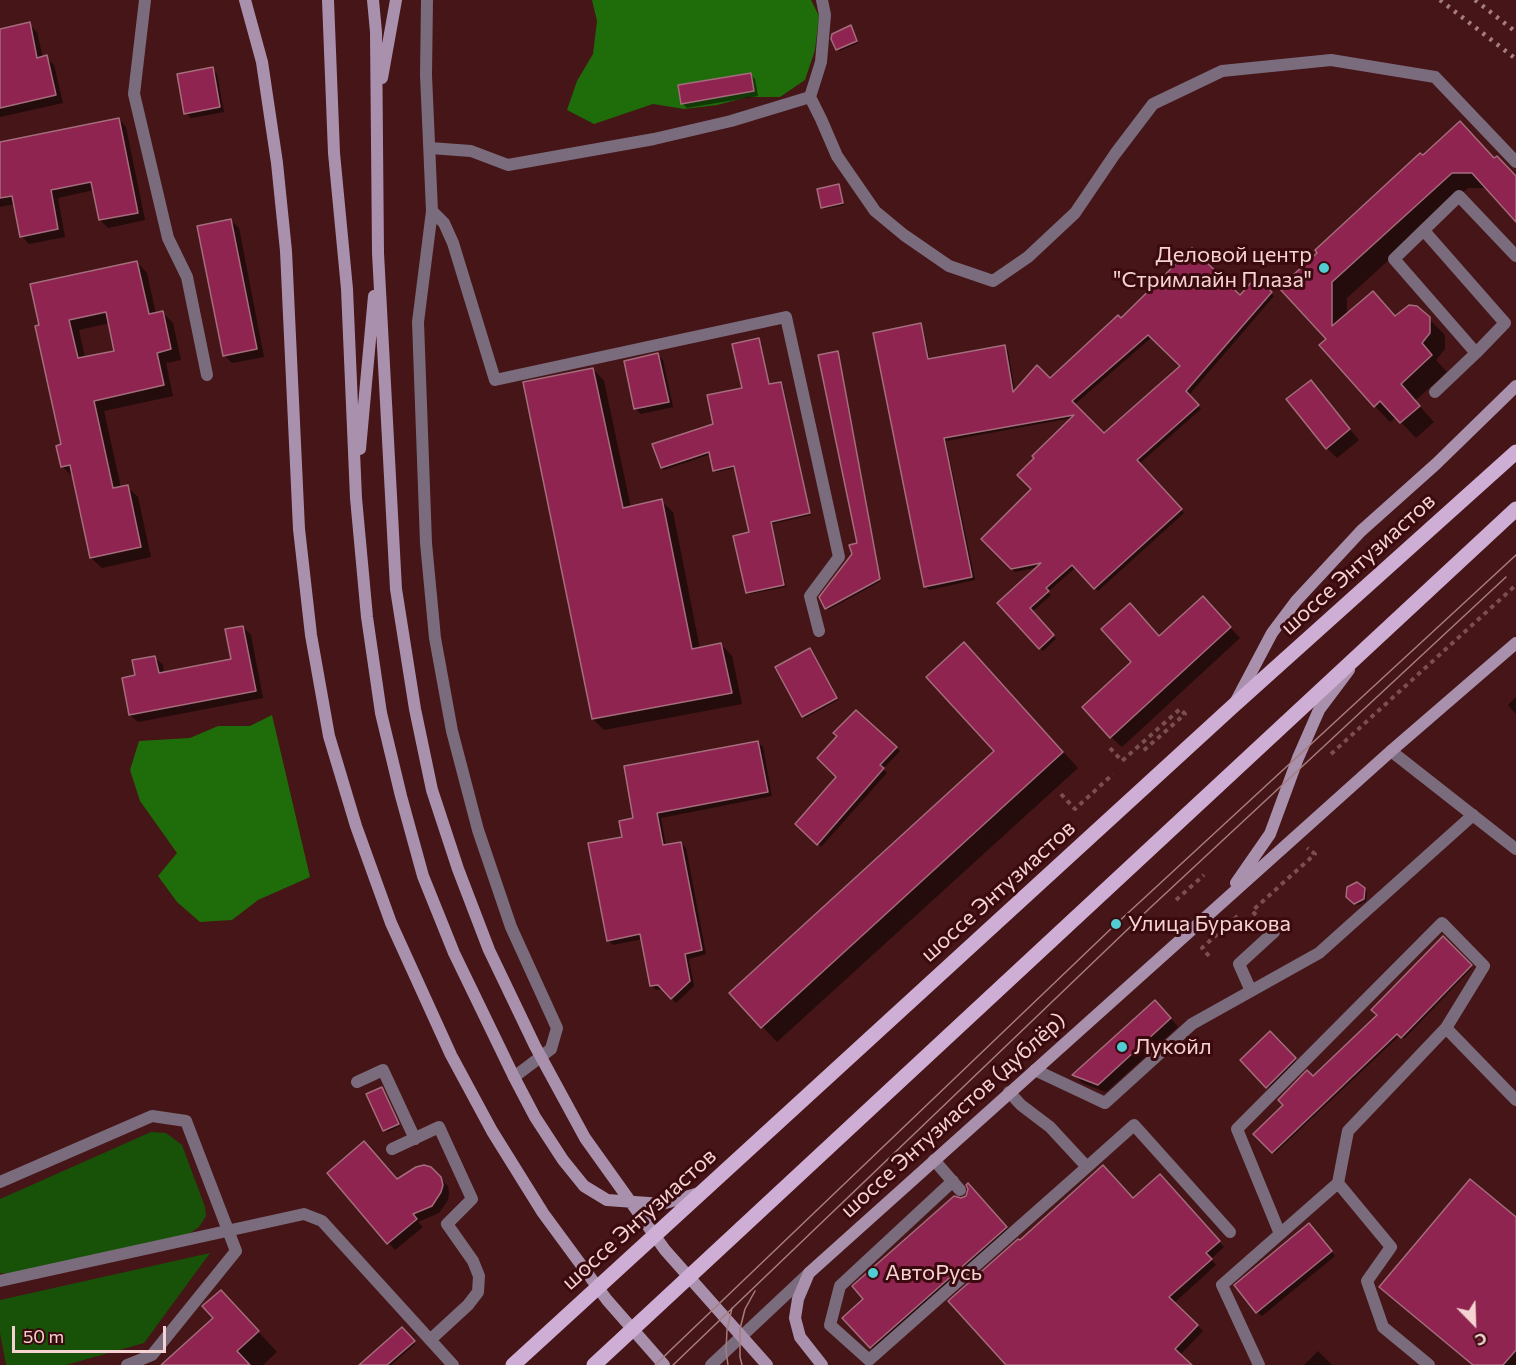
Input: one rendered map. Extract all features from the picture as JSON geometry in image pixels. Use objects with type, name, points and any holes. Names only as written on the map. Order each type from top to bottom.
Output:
[{"type":"main road","points":[[245,0],[262,62],[277,163],[286,251],[299,529],[311,635],[329,736],[356,826],[391,923],[451,1055],[492,1131],[543,1214],[607,1300],[664,1365]]},
{"type":"main road","points":[[328,0],[334,153],[348,290],[356,498],[367,617],[381,713],[423,876],[454,953],[514,1077],[535,1117],[563,1160],[584,1186],[607,1200],[662,1204],[702,1192]]},
{"type":"main road","points":[[373,0],[378,253],[396,589],[415,709],[432,790],[458,870],[489,950],[535,1046],[585,1138],[665,1250],[767,1365]]},
{"type":"main road","points":[[376,109],[396,0]]},
{"type":"main road","points":[[356,498],[378,253]]},
{"type":"main road","points":[[1232,708],[1272,633],[1296,601],[1361,531],[1436,464],[1516,386]]},
{"type":"main road","name":"шоссе Энтузиастов","points":[[513,1365],[1232,708],[1516,453]]},
{"type":"main road","points":[[594,1365],[1516,509]]},
{"type":"main road","points":[[1225,899],[1391,751],[1516,644]]},
{"type":"main road","points":[[1225,899],[1270,834],[1298,758],[1319,710],[1363,652]]},
{"type":"main road","name":"шоссе Энтузиастов (дублёр)","points":[[809,1273],[1225,899]]},
{"type":"main road","points":[[809,1273],[798,1299],[795,1318],[800,1337],[822,1365]]},
{"type":"street","points":[[145,0],[134,94],[168,238],[188,277],[207,375]]},
{"type":"street","points":[[427,0],[426,75],[432,211],[418,322],[426,543],[435,638],[452,731],[478,830],[510,927],[557,1028],[551,1049],[514,1077]]},
{"type":"street","points":[[822,0],[825,15],[821,62],[810,97],[837,156],[875,211],[904,235],[949,266],[993,281],[1028,257],[1075,213],[1115,154],[1153,104],[1222,71],[1331,60],[1435,77],[1516,162]]},
{"type":"street","points":[[430,148],[471,152],[508,165],[654,139],[731,121],[810,97]]},
{"type":"street","points":[[1476,353],[1394,259],[1459,196],[1516,256]]},
{"type":"street","points":[[432,211],[444,223],[453,243],[495,380],[786,317],[838,558],[810,596],[819,631]]},
{"type":"street","points":[[1426,233],[1505,323],[1435,392]]},
{"type":"street","points":[[1391,751],[1516,849]]},
{"type":"street","points":[[1035,1070],[1105,1103],[1192,1024],[1319,953],[1473,815]]},
{"type":"street","points":[[1259,1365],[1222,1284],[1280,1234],[1338,1184],[1348,1131],[1446,1028],[1484,966],[1442,923],[1237,1128],[1280,1234]]},
{"type":"street","points":[[1251,991],[1239,964],[1274,932]]},
{"type":"street","points":[[1446,1028],[1516,1100]]},
{"type":"street","points":[[357,1082],[383,1070],[415,1139]]},
{"type":"street","points":[[1009,1092],[1021,1105],[1050,1127],[1087,1167]]},
{"type":"street","points":[[0,1182],[152,1116],[186,1121],[236,1251],[152,1355],[127,1365]]},
{"type":"street","points":[[934,1160],[957,1185],[840,1286],[830,1325],[869,1360],[1134,1125],[1230,1232]]},
{"type":"street","points":[[392,1149],[439,1127],[472,1199],[447,1224],[473,1261],[479,1276],[478,1292],[468,1305],[430,1340]]},
{"type":"street","points":[[1338,1184],[1391,1247],[1367,1281],[1383,1327],[1429,1365]]},
{"type":"street","points":[[0,1281],[304,1214],[322,1221],[453,1365]]},
{"type":"street","name":"шоссе Энтузиастов (дублёр)","points":[[711,1365],[809,1273]]},
{"type":"path","points":[[1331,754],[1516,585]]},
{"type":"path","points":[[1110,748],[1122,761],[1180,709],[1185,714],[1142,752]]},
{"type":"path","points":[[1061,794],[1075,809],[1113,774]]},
{"type":"path","points":[[1256,915],[1252,911],[1315,854],[1308,847],[1300,855]]},
{"type":"path","points":[[1176,900],[1204,875]]},
{"type":"path","points":[[1209,956],[1202,948],[1241,913]]},
{"type":"green space","points":[[592,0],[811,0],[819,16],[815,50],[805,80],[780,97],[748,97],[717,105],[684,109],[653,104],[594,124],[567,110],[577,81],[593,54],[597,21]]},
{"type":"green space","points":[[272,715],[310,877],[258,900],[232,920],[200,922],[177,902],[158,876],[177,853],[140,801],[130,770],[139,741],[190,738],[218,726],[250,726]]},
{"type":"green space","points":[[151,1132],[166,1133],[182,1145],[205,1207],[206,1216],[199,1227],[189,1234],[11,1274],[0,1273],[0,1199]]},
{"type":"green space","points":[[210,1253],[144,1343],[66,1365],[6,1365],[0,1333],[0,1300]]},
{"type":"building","points":[[30,22],[37,58],[47,55],[56,95],[0,108],[0,29]]},
{"type":"building","points":[[851,25],[857,41],[836,50],[831,39],[832,34]]},
{"type":"building","points":[[213,67],[220,107],[184,114],[177,74]]},
{"type":"building","points":[[751,73],[754,91],[681,104],[678,85]]},
{"type":"building","points":[[119,118],[138,213],[99,220],[91,182],[51,190],[58,229],[20,237],[12,196],[0,198],[0,142]]},
{"type":"building","name":"Деловой центр \"Стримлайн Плаза\"","points":[[1460,121],[1494,158],[1497,156],[1516,176],[1516,222],[1472,173],[1452,173],[1332,282],[1332,326],[1373,291],[1395,316],[1409,305],[1417,306],[1430,317],[1430,333],[1422,343],[1432,355],[1401,384],[1420,406],[1400,423],[1380,401],[1374,407],[1319,345],[1326,339],[1279,288],[1317,253],[1315,250],[1420,153],[1423,155]]},
{"type":"building","points":[[839,184],[843,203],[821,208],[817,189]]},
{"type":"building","points":[[231,219],[257,349],[223,356],[197,226]]},
{"type":"building","points":[[1192,248],[1240,295],[1256,277],[1272,292],[1186,391],[1199,405],[1137,460],[1182,509],[1094,589],[1072,565],[1046,588],[1049,591],[1030,608],[1054,635],[1039,649],[997,603],[1041,563],[1011,569],[981,539],[1031,489],[1017,475],[1034,458],[1032,456],[1074,415],[944,438],[972,577],[924,587],[873,333],[921,323],[928,359],[1005,345],[1013,392],[1037,365],[1050,378],[1118,315],[1121,318]],"holes":[[[1148,335],[1180,366],[1104,433],[1072,401]]]},
{"type":"building","points":[[137,261],[149,314],[163,311],[171,349],[157,353],[164,385],[94,401],[113,488],[128,485],[141,547],[90,558],[70,465],[61,467],[56,446],[61,444],[35,326],[39,325],[30,284]],"holes":[[[106,312],[114,351],[78,358],[69,320]]]},
{"type":"building","points":[[759,338],[769,384],[781,382],[810,513],[771,522],[784,585],[746,593],[733,536],[749,532],[734,466],[713,471],[709,452],[661,468],[652,444],[713,424],[707,395],[742,388],[732,344]]},
{"type":"building","points":[[838,351],[880,579],[825,609],[819,597],[852,554],[849,545],[857,543],[818,355]]},
{"type":"building","points":[[658,353],[669,402],[634,409],[624,361]]},
{"type":"building","points":[[593,368],[623,508],[662,499],[692,649],[721,643],[732,693],[592,719],[523,382]]},
{"type":"building","points":[[1311,380],[1350,429],[1326,449],[1286,399]]},
{"type":"building","points":[[1203,596],[1231,627],[1110,738],[1082,707],[1131,662],[1101,629],[1130,603],[1159,636]]},
{"type":"building","points":[[243,626],[256,691],[129,715],[122,678],[135,675],[132,660],[155,656],[159,673],[231,659],[225,629]]},
{"type":"building","points":[[964,642],[1063,752],[761,1028],[729,993],[994,751],[926,677]]},
{"type":"building","points":[[810,648],[837,698],[802,717],[775,667]]},
{"type":"building","points":[[856,710],[897,747],[880,765],[884,768],[817,845],[795,824],[836,777],[817,758],[837,736],[833,733]]},
{"type":"building","points":[[758,741],[768,792],[657,813],[663,845],[681,842],[702,950],[685,954],[690,981],[671,999],[658,985],[650,986],[640,934],[607,941],[588,843],[622,837],[619,821],[633,818],[624,766]]},
{"type":"building","points":[[1357,882],[1365,888],[1364,899],[1354,904],[1346,897],[1347,887]]},
{"type":"building","points":[[1443,936],[1472,965],[1401,1038],[1397,1034],[1272,1153],[1253,1134],[1283,1105],[1278,1100],[1307,1070],[1313,1076],[1377,1015],[1371,1010]]},
{"type":"building","name":"Лукойл","points":[[1155,1000],[1171,1018],[1098,1085],[1072,1075]]},
{"type":"building","points":[[1270,1031],[1296,1058],[1266,1088],[1240,1060]]},
{"type":"building","points":[[382,1087],[399,1124],[383,1131],[366,1094]]},
{"type":"building","points":[[364,1141],[397,1179],[416,1167],[424,1165],[431,1167],[441,1177],[443,1185],[432,1206],[413,1214],[417,1219],[387,1244],[327,1173]]},
{"type":"building","points":[[1103,1165],[1133,1198],[1160,1174],[1220,1241],[1206,1253],[1212,1259],[1169,1297],[1198,1325],[1175,1349],[1192,1365],[1006,1365],[948,1301]]},
{"type":"building","points":[[1470,1179],[1516,1217],[1516,1350],[1503,1365],[1473,1365],[1379,1287]]},
{"type":"building","points":[[968,1183],[1007,1227],[870,1348],[842,1318],[863,1299],[852,1286],[954,1196],[961,1198],[966,1196]]},
{"type":"building","points":[[1309,1223],[1332,1251],[1256,1313],[1234,1285]]},
{"type":"building","points":[[221,1290],[259,1331],[237,1351],[250,1365],[161,1365],[213,1318],[202,1306]]},
{"type":"building","points":[[402,1327],[415,1341],[387,1365],[359,1365]]},
{"type":"tram line","points":[[655,1365],[1116,924],[1516,555]]},
{"type":"tram line","points":[[673,1365],[1151,907],[1506,577]]},
{"type":"tram line","points":[[742,1365],[740,1329],[745,1309],[755,1291]]},
{"type":"tram line","points":[[728,1365],[727,1330],[732,1308]]},
{"type":"railway","points":[[1440,0],[1516,59]]},
{"type":"railway","points":[[1475,0],[1516,32]]},
{"type":"place","name":"Деловой центр \"Стримлайн Плаза\"","points":[[1324,268]]},
{"type":"place","name":"Улица Буракова","points":[[1116,924]]},
{"type":"place","name":"Лукойл","points":[[1122,1047]]},
{"type":"place","name":"АвтоРусь","points":[[873,1273]]}]
